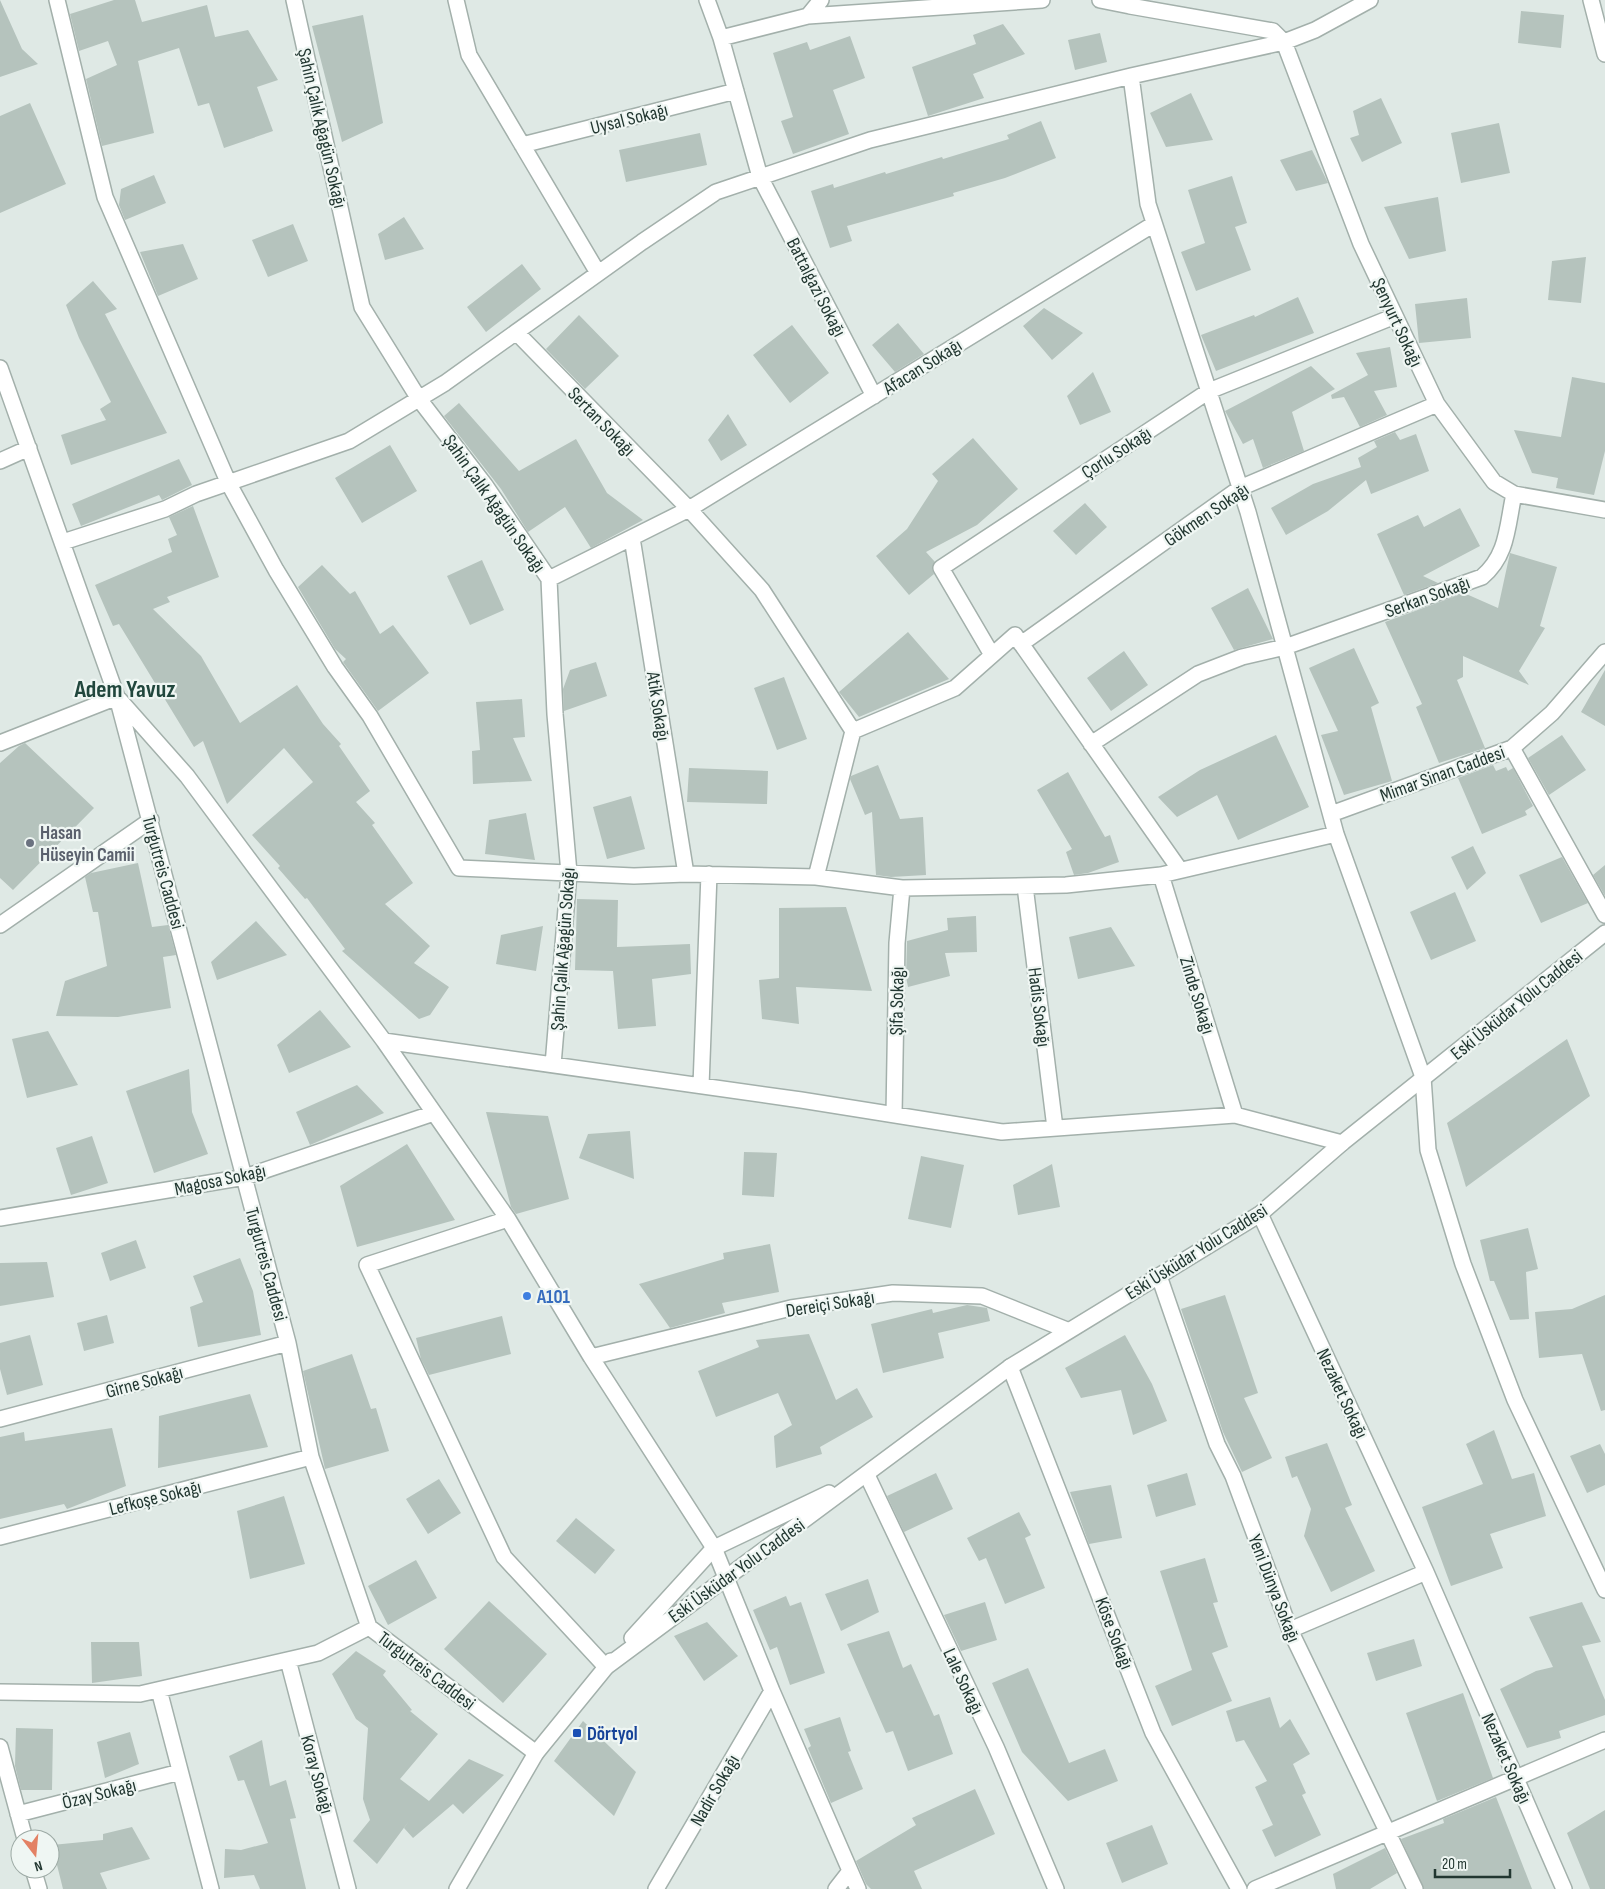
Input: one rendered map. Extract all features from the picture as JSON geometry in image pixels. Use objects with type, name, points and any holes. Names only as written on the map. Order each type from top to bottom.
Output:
[{"type":"street","points":[[57,0],[104,197],[228,484],[276,570],[335,667],[370,716],[459,868],[634,876],[709,874],[816,877],[902,888],[1066,885],[1161,875],[1336,834]]},
{"type":"street","name":"Şahin Çalık Ağagün Sokağı","points":[[294,0],[362,307],[419,398],[484,485],[549,579],[555,714],[569,873],[553,1065]]},
{"type":"street","points":[[456,0],[469,55],[598,273]]},
{"type":"street","name":"Battalgazi Sokağı","points":[[706,0],[721,38],[760,178],[874,396]]},
{"type":"street","points":[[808,16],[821,0]]},
{"type":"street","points":[[721,38],[808,16],[1042,0]]},
{"type":"street","points":[[1100,0],[1129,3],[1273,31],[1284,42]]},
{"type":"street","points":[[63,542],[165,509],[196,494],[349,441],[445,383],[598,273],[716,192],[870,140],[1131,76],[1284,42],[1314,30],[1347,6],[1370,0]]},
{"type":"street","points":[[1591,0],[1605,54]]},
{"type":"street","name":"Şenyurt Sokağı","points":[[1284,42],[1361,244],[1437,404],[1494,482],[1514,494],[1605,510]]},
{"type":"street","points":[[1131,76],[1148,204],[1240,488],[1336,834],[1423,1077],[1428,1150],[1463,1264],[1515,1400],[1605,1590]]},
{"type":"street","name":"Uysal Sokağı","points":[[522,145],[736,91]]},
{"type":"street","name":"Afacan Sokağı","points":[[549,579],[689,509],[1154,224]]},
{"type":"street","name":"Çorlu Sokağı","points":[[992,655],[940,568],[1208,391],[1395,316]]},
{"type":"street","name":"Sertan Sokağı","points":[[516,332],[689,509],[762,590],[853,731]]},
{"type":"street","name":"Turgutreis Caddesi","points":[[0,368],[117,697],[288,1344],[311,1457],[369,1627],[536,1753]]},
{"type":"street","name":"Gökmen Sokağı","points":[[1021,644],[1240,488],[1437,404]]},
{"type":"street","points":[[0,461],[29,448]]},
{"type":"street","name":"Serkan Sokağı","points":[[1091,744],[1198,674],[1242,657],[1285,647],[1482,577],[1493,567],[1502,554],[1514,494]]},
{"type":"street","name":"Atik Sokağı","points":[[632,538],[686,874]]},
{"type":"street","points":[[816,877],[853,731],[955,688],[1015,635],[1180,870]]},
{"type":"street","name":"Mimar Sinan Caddesi","points":[[1331,814],[1512,748],[1552,713],[1605,652]]},
{"type":"street","points":[[0,743],[117,697],[187,776],[384,1041],[508,1219],[591,1357],[714,1548],[772,1691],[858,1889]]},
{"type":"street","points":[[1512,748],[1605,914]]},
{"type":"street","points":[[0,925],[151,820]]},
{"type":"street","points":[[700,1086],[709,874]]},
{"type":"street","name":"Zinde Sokağı","points":[[1161,875],[1235,1115]]},
{"type":"street","name":"Hadis Sokağı","points":[[1025,886],[1055,1128]]},
{"type":"street","name":"Şifa Sokağı","points":[[894,1114],[897,943],[902,888]]},
{"type":"street","name":"Eski Üsküdar Yolu Caddesi","points":[[606,1667],[726,1576],[867,1475],[1010,1367],[1067,1330],[1260,1214],[1342,1143],[1423,1077],[1605,933]]},
{"type":"street","points":[[384,1041],[894,1114],[1002,1132],[1235,1115],[1342,1143]]},
{"type":"street","name":"Magosa Sokağı","points":[[0,1218],[245,1177],[434,1114]]},
{"type":"street","name":"Nezaket Sokağı","points":[[1260,1214],[1426,1572],[1564,1889]]},
{"type":"street","points":[[508,1219],[367,1265],[504,1557],[606,1667]]},
{"type":"street","name":"Yeni Dünya Sokağı","points":[[1159,1276],[1218,1444],[1233,1476],[1290,1630],[1415,1889]]},
{"type":"street","name":"Dereiçi Sokağı","points":[[591,1357],[791,1308],[893,1293],[982,1296],[1067,1330]]},
{"type":"street","name":"Girne Sokağı","points":[[0,1419],[288,1344]]},
{"type":"street","name":"Köse Sokağı","points":[[1010,1367],[1153,1733],[1239,1889]]},
{"type":"street","name":"Lefkoşe Sokağı","points":[[0,1536],[311,1457]]},
{"type":"street","name":"Eski Üsküdar Yolu Caddesi","points":[[457,1889],[536,1753],[606,1667],[714,1548],[867,1475]]},
{"type":"street","name":"Lale Sokağı","points":[[867,1475],[996,1748],[1056,1889]]},
{"type":"street","points":[[1290,1630],[1426,1572]]},
{"type":"street","points":[[0,1692],[140,1694],[318,1653],[369,1627]]},
{"type":"street","name":"Koray Sokağı","points":[[288,1660],[348,1889]]},
{"type":"street","points":[[159,1690],[211,1889]]},
{"type":"street","name":"Nadir Sokağı","points":[[656,1889],[772,1691]]},
{"type":"street","points":[[1255,1889],[1605,1740]]},
{"type":"street","points":[[0,1747],[22,1829]]},
{"type":"street","name":"Özay Sokağı","points":[[18,1814],[180,1772]]},
{"type":"street","points":[[836,1889],[850,1870]]},
{"type":"building","points":[[0,0],[22,49],[38,64],[0,77]]},
{"type":"building","points":[[114,0],[135,0],[142,22],[207,5],[215,37],[248,30],[278,80],[257,87],[273,131],[224,148],[209,103],[198,106],[179,48],[138,61],[154,133],[102,146],[86,79],[117,65],[108,41],[79,51],[70,14]]},
{"type":"building","points":[[1521,11],[1564,15],[1561,48],[1518,43]]},
{"type":"building","points":[[363,15],[383,123],[342,142],[312,26]]},
{"type":"building","points":[[1003,24],[1025,54],[973,74],[984,98],[928,116],[912,67],[976,44],[973,35]]},
{"type":"building","points":[[1100,33],[1107,62],[1075,70],[1068,40]]},
{"type":"building","points":[[850,36],[865,78],[833,90],[849,134],[793,154],[781,121],[793,117],[773,53],[807,42],[810,50]]},
{"type":"building","points":[[1191,93],[1213,140],[1166,147],[1150,113]]},
{"type":"building","points":[[1381,98],[1402,143],[1362,162],[1350,138],[1359,135],[1353,111]]},
{"type":"building","points":[[30,103],[66,184],[0,213],[0,116]]},
{"type":"building","points":[[1041,121],[1056,158],[1005,178],[953,193],[954,196],[847,226],[852,241],[830,248],[811,191],[833,184],[834,188],[885,172],[886,174],[942,157],[943,159],[1009,139],[1007,135]]},
{"type":"building","points":[[1499,123],[1510,173],[1461,183],[1451,133]]},
{"type":"building","points":[[700,133],[707,165],[626,182],[619,150]]},
{"type":"building","points":[[1312,150],[1328,183],[1296,191],[1280,160]]},
{"type":"building","points":[[154,175],[166,203],[125,220],[119,205],[121,189]]},
{"type":"building","points":[[1232,176],[1247,223],[1235,227],[1251,270],[1196,291],[1181,252],[1205,243],[1188,190]]},
{"type":"building","points":[[1438,197],[1446,251],[1409,259],[1384,207]]},
{"type":"building","points":[[404,217],[424,249],[385,260],[378,234]]},
{"type":"building","points":[[293,224],[308,261],[268,277],[252,240]]},
{"type":"building","points":[[183,244],[198,279],[158,296],[140,252]]},
{"type":"building","points":[[1586,257],[1581,303],[1548,300],[1552,261]]},
{"type":"building","points":[[522,264],[541,289],[486,332],[467,307]]},
{"type":"building","points":[[93,281],[117,309],[105,314],[167,433],[71,465],[61,435],[106,420],[100,409],[111,402],[79,338],[66,305]]},
{"type":"building","points":[[1298,297],[1314,333],[1216,371],[1201,335],[1254,315],[1255,317]]},
{"type":"building","points":[[1467,298],[1471,338],[1419,343],[1415,304]]},
{"type":"building","points":[[1044,308],[1083,333],[1052,360],[1023,326]]},
{"type":"building","points":[[579,315],[619,356],[585,389],[546,349]]},
{"type":"building","points":[[898,323],[924,354],[895,372],[872,345]]},
{"type":"building","points":[[792,325],[829,373],[790,403],[753,355]]},
{"type":"building","points":[[1390,347],[1397,387],[1374,391],[1387,415],[1360,427],[1344,397],[1332,399],[1331,395],[1368,375],[1356,353]]},
{"type":"building","points":[[1311,366],[1335,389],[1292,412],[1304,451],[1263,468],[1253,439],[1243,444],[1225,411]]},
{"type":"building","points":[[1093,372],[1111,412],[1080,425],[1067,396]]},
{"type":"building","points":[[1572,377],[1605,383],[1605,451],[1594,495],[1556,488],[1558,478],[1532,473],[1514,430],[1561,437]]},
{"type":"building","points":[[459,403],[519,471],[576,439],[607,493],[643,520],[591,548],[565,507],[528,532],[501,489],[444,416]]},
{"type":"building","points":[[728,414],[747,445],[721,461],[708,440]]},
{"type":"building","points":[[1395,432],[1400,440],[1416,434],[1429,471],[1371,494],[1366,480],[1328,511],[1286,535],[1271,508],[1313,484],[1361,467],[1358,458],[1377,447],[1374,441]]},
{"type":"building","points":[[973,438],[1018,489],[977,525],[926,552],[935,562],[932,568],[934,574],[909,595],[876,556],[907,529],[938,481],[932,474]]},
{"type":"building","points":[[390,445],[417,491],[362,523],[335,478]]},
{"type":"building","points":[[179,459],[192,485],[162,500],[159,495],[81,526],[72,504]]},
{"type":"building","points":[[1085,503],[1107,527],[1076,555],[1053,531]]},
{"type":"building","points":[[193,506],[219,577],[167,597],[170,602],[153,609],[201,656],[240,723],[297,685],[323,724],[341,744],[339,746],[370,791],[356,802],[375,823],[372,825],[413,883],[385,904],[430,946],[414,963],[449,987],[430,1015],[419,1019],[342,951],[345,949],[307,898],[305,899],[278,868],[280,866],[252,835],[313,782],[284,748],[227,804],[203,741],[194,747],[119,624],[113,626],[95,585],[172,552],[168,539],[177,535],[169,517]]},
{"type":"building","points":[[1460,508],[1480,546],[1423,576],[1438,583],[1404,595],[1377,534],[1418,515],[1424,527]]},
{"type":"building","points":[[1510,553],[1557,567],[1540,626],[1545,628],[1519,671],[1529,685],[1463,656],[1463,677],[1457,680],[1485,748],[1439,763],[1416,707],[1422,704],[1385,622],[1464,593],[1498,608]]},
{"type":"building","points":[[482,560],[504,610],[470,625],[447,576]]},
{"type":"building","points":[[322,565],[350,594],[355,591],[380,634],[393,625],[429,673],[378,711],[343,662],[346,659],[335,649],[298,587]]},
{"type":"building","points":[[1248,588],[1273,639],[1234,650],[1211,608]]},
{"type":"building","points":[[908,632],[949,679],[859,717],[839,692]]},
{"type":"building","points":[[1354,648],[1379,703],[1371,707],[1392,781],[1344,795],[1321,735],[1338,731],[1309,668]]},
{"type":"building","points":[[1124,651],[1148,685],[1111,711],[1087,678]]},
{"type":"building","points":[[596,662],[607,696],[564,711],[563,689],[570,670]]},
{"type":"building","points":[[1605,670],[1605,726],[1581,712]]},
{"type":"building","points":[[784,677],[807,739],[777,750],[754,688]]},
{"type":"building","points":[[522,699],[525,737],[513,738],[532,781],[473,784],[472,751],[480,750],[476,702]]},
{"type":"building","points":[[1276,735],[1309,807],[1238,840],[1217,795],[1177,817],[1158,797],[1200,770]]},
{"type":"building","points":[[1562,735],[1586,770],[1549,795],[1528,758]]},
{"type":"building","name":"Hasan Hüseyin Camii","points":[[25,743],[94,808],[13,890],[0,878],[0,763]]},
{"type":"building","points":[[878,765],[900,819],[923,817],[926,875],[891,877],[876,875],[872,812],[865,815],[850,779],[851,776]]},
{"type":"building","points":[[1493,765],[1496,771],[1506,767],[1508,771],[1513,768],[1533,806],[1525,811],[1527,815],[1482,834],[1458,778]]},
{"type":"building","points":[[689,768],[768,771],[767,804],[687,802]]},
{"type":"building","points":[[1068,772],[1105,837],[1110,835],[1119,862],[1088,873],[1074,875],[1066,852],[1072,849],[1037,790]]},
{"type":"building","points":[[631,796],[645,849],[607,859],[593,807]]},
{"type":"building","points":[[526,813],[535,860],[485,854],[489,820]]},
{"type":"building","points":[[1473,846],[1486,873],[1467,890],[1451,857]]},
{"type":"building","points":[[1562,857],[1588,903],[1541,923],[1519,875]]},
{"type":"building","points":[[138,863],[152,927],[168,925],[176,955],[163,957],[171,1008],[118,1017],[56,1016],[65,981],[107,966],[98,912],[93,912],[85,877],[91,873]]},
{"type":"building","points":[[1605,865],[1605,896],[1593,875]]},
{"type":"building","points":[[1455,892],[1476,941],[1431,960],[1410,912]]},
{"type":"building","points":[[577,899],[618,900],[617,947],[690,944],[691,974],[652,979],[656,1026],[618,1029],[613,971],[575,970]]},
{"type":"building","points":[[846,907],[872,991],[796,987],[799,1024],[762,1019],[759,980],[779,978],[779,908]]},
{"type":"building","points":[[976,916],[977,952],[945,953],[950,976],[908,987],[906,977],[907,941],[948,930],[947,918]]},
{"type":"building","points":[[256,921],[287,955],[217,980],[211,962]]},
{"type":"building","points":[[543,926],[536,971],[496,964],[501,935]]},
{"type":"building","points":[[1111,927],[1135,966],[1078,979],[1069,937]]},
{"type":"building","points":[[320,1010],[351,1047],[289,1073],[277,1045]]},
{"type":"building","points":[[48,1031],[78,1085],[27,1098],[12,1039]]},
{"type":"building","points":[[1567,1039],[1590,1096],[1466,1187],[1447,1123]]},
{"type":"building","points":[[189,1069],[192,1112],[208,1154],[154,1173],[126,1091]]},
{"type":"building","points":[[357,1085],[384,1113],[310,1145],[296,1112]]},
{"type":"building","points":[[486,1112],[548,1116],[569,1199],[516,1214],[511,1207]]},
{"type":"building","points":[[630,1131],[634,1179],[579,1158],[588,1134]]},
{"type":"building","points":[[92,1136],[108,1183],[71,1195],[56,1148]]},
{"type":"building","points":[[407,1144],[455,1220],[357,1247],[340,1186]]},
{"type":"building","points":[[744,1152],[777,1153],[774,1197],[742,1195]]},
{"type":"building","points":[[921,1156],[964,1165],[951,1228],[908,1219]]},
{"type":"building","points":[[1052,1164],[1060,1207],[1018,1215],[1013,1185]]},
{"type":"building","points":[[1528,1228],[1538,1269],[1526,1272],[1529,1319],[1510,1320],[1494,1281],[1490,1281],[1480,1240]]},
{"type":"building","points":[[136,1240],[146,1268],[110,1281],[101,1253]]},
{"type":"building","points":[[770,1244],[779,1292],[722,1303],[725,1313],[670,1328],[639,1284],[724,1259],[723,1253]]},
{"type":"building","points":[[240,1258],[253,1291],[261,1335],[198,1347],[190,1307],[203,1302],[193,1276]]},
{"type":"building","points":[[47,1262],[54,1297],[0,1306],[0,1263]]},
{"type":"building","points":[[1225,1295],[1258,1393],[1244,1398],[1272,1458],[1242,1472],[1223,1432],[1181,1309]]},
{"type":"building","points":[[1605,1295],[1605,1410],[1601,1411],[1582,1354],[1539,1358],[1535,1312],[1572,1309]]},
{"type":"building","points":[[967,1305],[987,1308],[990,1321],[938,1333],[944,1358],[883,1373],[871,1324],[932,1309],[933,1313]]},
{"type":"building","points":[[107,1315],[114,1343],[84,1351],[77,1323]]},
{"type":"building","points":[[502,1316],[511,1354],[429,1375],[421,1359],[416,1338]]},
{"type":"building","points":[[809,1334],[836,1400],[857,1388],[873,1417],[820,1447],[822,1454],[776,1468],[774,1436],[792,1425],[778,1393],[716,1417],[698,1371],[759,1347],[756,1340]]},
{"type":"building","points":[[30,1335],[43,1385],[7,1395],[0,1369],[0,1343]]},
{"type":"building","points":[[1125,1335],[1152,1384],[1167,1421],[1133,1435],[1121,1390],[1081,1398],[1065,1368]]},
{"type":"building","points":[[352,1354],[371,1409],[376,1408],[389,1451],[325,1469],[303,1371]]},
{"type":"building","points":[[250,1394],[268,1447],[158,1468],[159,1416]]},
{"type":"building","points":[[112,1428],[126,1486],[67,1509],[64,1504],[0,1519],[0,1437],[24,1432],[25,1441]]},
{"type":"building","points":[[1494,1430],[1512,1479],[1534,1473],[1546,1516],[1490,1534],[1503,1568],[1451,1586],[1422,1507],[1483,1484],[1466,1444]]},
{"type":"building","points":[[1327,1443],[1352,1505],[1345,1508],[1375,1571],[1331,1592],[1304,1536],[1311,1509],[1297,1476],[1292,1478],[1285,1457]]},
{"type":"building","points":[[1600,1444],[1605,1454],[1605,1485],[1587,1493],[1570,1456]]},
{"type":"building","points":[[936,1473],[953,1509],[904,1532],[887,1496]]},
{"type":"building","points":[[1187,1473],[1196,1505],[1156,1517],[1147,1485]]},
{"type":"building","points":[[439,1479],[461,1513],[428,1534],[406,1499]]},
{"type":"building","points":[[1111,1485],[1122,1538],[1089,1544],[1070,1492]]},
{"type":"building","points":[[284,1496],[305,1564],[250,1579],[237,1511]]},
{"type":"building","points":[[1019,1512],[1031,1535],[1025,1538],[1045,1588],[1005,1604],[986,1558],[979,1561],[967,1538]]},
{"type":"building","points":[[576,1518],[615,1550],[595,1574],[556,1541]]},
{"type":"building","points":[[1205,1558],[1218,1602],[1213,1603],[1228,1647],[1212,1653],[1232,1701],[1172,1726],[1155,1686],[1192,1670],[1160,1571]]},
{"type":"building","points":[[416,1560],[437,1598],[388,1625],[368,1586]]},
{"type":"building","points":[[868,1579],[879,1612],[841,1631],[825,1594]]},
{"type":"building","points":[[786,1596],[790,1606],[801,1602],[825,1673],[790,1685],[777,1647],[770,1650],[753,1610]]},
{"type":"building","points":[[489,1601],[547,1654],[503,1703],[444,1649]]},
{"type":"building","points":[[985,1602],[997,1640],[961,1651],[944,1615]]},
{"type":"building","points":[[1582,1602],[1601,1642],[1582,1646],[1605,1700],[1605,1715],[1559,1731],[1561,1738],[1527,1748],[1500,1689],[1536,1671],[1553,1667],[1529,1617]]},
{"type":"building","points":[[707,1622],[738,1656],[704,1681],[674,1636]]},
{"type":"building","points":[[889,1631],[903,1668],[911,1664],[934,1716],[939,1714],[953,1754],[908,1771],[893,1731],[886,1733],[847,1644]]},
{"type":"building","points":[[1414,1639],[1422,1666],[1376,1681],[1367,1653]]},
{"type":"building","points":[[91,1642],[139,1642],[142,1676],[92,1683]]},
{"type":"building","points":[[356,1651],[386,1671],[383,1675],[412,1710],[410,1711],[438,1734],[400,1779],[429,1801],[469,1759],[504,1775],[463,1814],[453,1804],[413,1838],[404,1828],[409,1821],[377,1864],[353,1841],[370,1820],[363,1799],[368,1728],[356,1719],[332,1674]]},
{"type":"building","points":[[1028,1668],[1069,1763],[1105,1749],[1118,1781],[1068,1801],[1022,1752],[992,1683]]},
{"type":"building","points":[[1463,1693],[1493,1778],[1437,1801],[1406,1713]]},
{"type":"building","points":[[1270,1697],[1280,1728],[1290,1719],[1310,1754],[1293,1764],[1306,1793],[1302,1795],[1321,1835],[1275,1857],[1262,1830],[1273,1825],[1255,1787],[1267,1781],[1244,1740],[1236,1742],[1226,1711]]},
{"type":"building","points":[[840,1717],[851,1751],[848,1752],[863,1789],[831,1803],[808,1748],[811,1746],[804,1729]]},
{"type":"building","points":[[583,1721],[636,1772],[614,1816],[554,1761]]},
{"type":"building","points":[[16,1728],[53,1729],[52,1790],[21,1790],[15,1766]]},
{"type":"building","points":[[130,1732],[139,1764],[105,1778],[97,1742]]},
{"type":"building","points":[[262,1740],[270,1786],[286,1780],[296,1818],[290,1819],[306,1889],[260,1889],[254,1875],[224,1878],[225,1849],[241,1850],[268,1843],[244,1780],[238,1781],[229,1756]]},
{"type":"building","points":[[975,1789],[995,1834],[914,1871],[922,1889],[871,1889],[866,1884],[856,1861],[916,1825],[912,1818]]},
{"type":"building","points":[[1496,1797],[1532,1889],[1424,1889],[1401,1839],[1444,1823],[1443,1819]]},
{"type":"building","points":[[1605,1810],[1605,1889],[1590,1889],[1567,1833]]},
{"type":"building","points":[[1152,1825],[1168,1864],[1122,1883],[1106,1843]]},
{"type":"building","points":[[132,1827],[150,1859],[100,1873],[107,1889],[63,1889],[60,1877],[60,1844],[103,1840],[103,1834]]},
{"type":"building","points":[[1385,1848],[1397,1873],[1370,1889],[1336,1889],[1333,1874]]},
{"type":"place","name":"Hasan Hüseyin Camii","points":[[30,843]]},
{"type":"place","name":"A101","points":[[527,1296]]},
{"type":"place","name":"Dörtyol","points":[[577,1733]]},
{"type":"district","name":"Adem Yavuz","points":[[125,689]]}]
